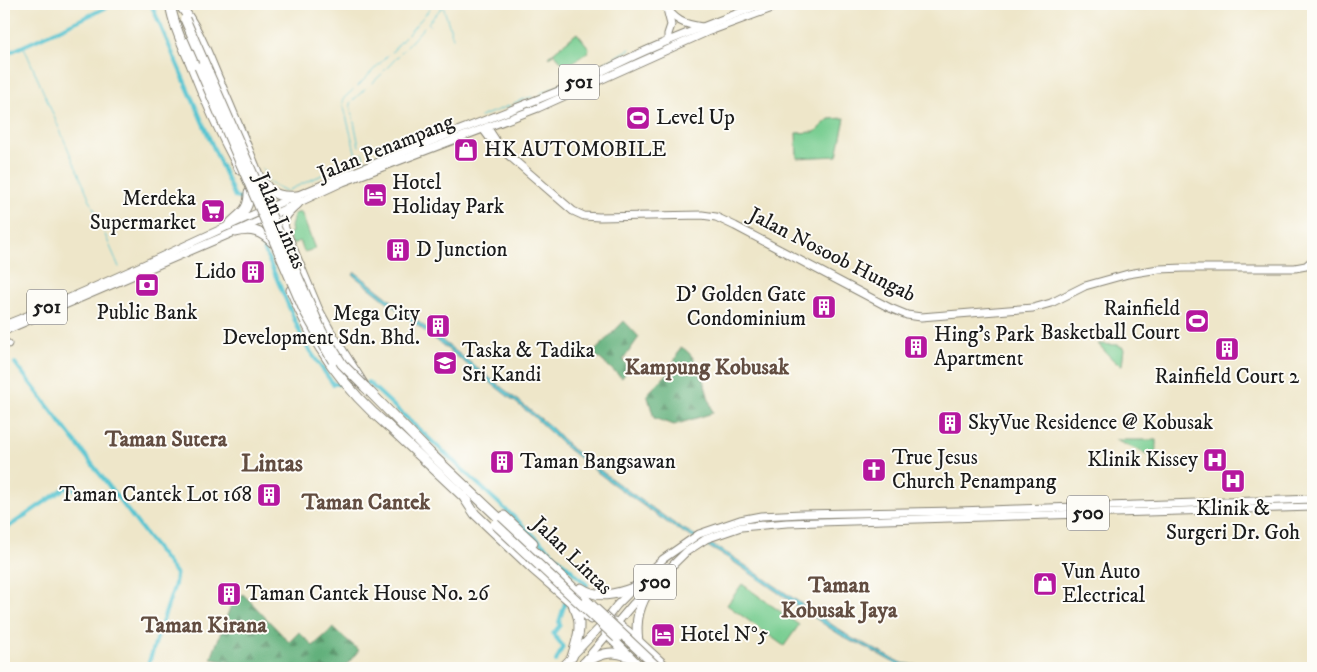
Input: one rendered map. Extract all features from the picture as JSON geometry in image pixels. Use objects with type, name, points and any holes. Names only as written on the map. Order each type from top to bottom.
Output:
[{"type":"highway","name":"Jalan Lintas","points":[[174,5],[314,316],[342,364],[410,434],[473,492],[493,514],[590,601]]},
{"type":"highway","name":"Jalan Lintas","points":[[174,5],[190,18],[202,41],[257,171],[271,211],[284,232],[318,310],[366,389]]},
{"type":"highway","name":"Jalan Lintas","points":[[174,5],[174,23],[194,72],[271,240],[302,317],[321,352],[368,408],[465,499],[610,629],[649,668]]},
{"type":"highway","name":"Jalan Lintas","points":[[183,23],[300,302],[313,329],[347,383]]},
{"type":"highway","points":[[257,171],[270,192],[298,199],[283,220],[284,232]]},
{"type":"highway","points":[[249,193],[252,198],[258,198],[263,186]]},
{"type":"highway","points":[[233,228],[246,210],[249,193]]},
{"type":"highway","points":[[271,240],[270,230],[274,226],[280,227],[284,232]]},
{"type":"highway","points":[[233,228],[254,230],[271,240]]},
{"type":"highway","name":"Jalan Lintas","points":[[473,492],[488,501],[582,588],[590,601]]},
{"type":"highway","name":"Jalan Lintas","points":[[465,499],[475,514],[572,604],[610,629],[658,668]]},
{"type":"highway","points":[[582,588],[594,595],[604,596],[636,587]]},
{"type":"highway","points":[[590,601],[616,639],[618,633],[623,632],[636,639],[638,612],[641,602],[651,587]]},
{"type":"highway","points":[[583,612],[592,616],[598,614],[598,607],[590,601]]},
{"type":"highway","points":[[572,604],[577,613],[580,631],[572,657]]},
{"type":"highway","name":"Jalan Lintas","points":[[610,629],[636,639],[667,668]]},
{"type":"highway","name":"Jalan Lintas","points":[[610,629],[639,666]]},
{"type":"highway","points":[[581,665],[601,654],[612,652],[626,656],[639,666]]},
{"type":"main road","name":"Jalan Penampang","points":[[4,331],[165,256],[233,228],[402,152],[585,80],[668,41],[762,4]]},
{"type":"main road","name":"Jalan Penampang","points":[[298,199],[572,93],[721,27],[783,4]]},
{"type":"main road","points":[[665,6],[685,24],[702,27]]},
{"type":"main road","points":[[665,6],[671,25],[668,41],[675,47]]},
{"type":"main road","points":[[671,25],[674,22],[680,21]]},
{"type":"main road","points":[[471,126],[485,127],[489,119]]},
{"type":"main road","points":[[493,136],[496,127],[502,121]]},
{"type":"main road","name":"Jalan Nosoob Hungab","points":[[485,127],[501,148]]},
{"type":"main road","name":"Jalan Nosoob Hungab","points":[[485,127],[490,140],[573,211],[584,216],[702,215],[716,217],[890,308],[914,316],[937,316],[1042,306],[1075,290],[1128,274],[1160,270],[1230,267],[1295,268],[1306,266],[1313,260]]},
{"type":"main road","name":"Jalan Penampang","points":[[4,325],[174,259],[233,228]]},
{"type":"main road","points":[[165,256],[174,259]]},
{"type":"main road","name":"500","points":[[561,668],[572,657],[610,629],[612,611],[663,559],[698,534],[727,523],[761,516],[1313,499]]},
{"type":"main road","points":[[1116,505],[1118,510],[1127,512]]},
{"type":"main road","name":"500","points":[[581,665],[610,629],[678,558],[706,539],[754,524],[1313,506]]},
{"type":"main road","points":[[1008,509],[1014,512],[1031,511],[1034,515]]},
{"type":"main road","points":[[625,597],[633,604]]},
{"type":"green space","points":[[577,33],[589,48],[588,52],[561,70],[565,66],[554,53],[548,57]]},
{"type":"green space","points":[[845,118],[837,156],[797,158],[796,133],[815,132],[829,119]]},
{"type":"green space","points":[[301,212],[315,249],[304,252],[300,241],[292,244],[288,234],[292,232],[291,227],[294,214]]},
{"type":"green space","points":[[624,321],[639,337],[623,360],[629,368],[622,378],[593,353]]},
{"type":"green space","points":[[1098,344],[1118,345],[1124,348],[1122,365],[1115,362]]},
{"type":"green space","points":[[681,347],[688,352],[698,367],[713,413],[674,425],[654,418],[647,394],[669,372]]},
{"type":"green space","points":[[1115,440],[1156,440],[1156,458]]},
{"type":"green space","points":[[742,584],[799,625],[784,646],[727,605]]},
{"type":"green space","points":[[243,594],[289,642],[299,632],[313,646],[333,628],[359,650],[344,668],[265,668],[211,659],[231,605]]},
{"type":"water","points":[[355,272],[551,427],[570,447],[675,524],[730,555],[853,639],[901,663],[936,668],[900,666],[858,643],[852,642],[728,558],[672,526],[610,482],[568,449],[533,416],[353,275]]},
{"type":"waterway","points":[[4,55],[114,4]]},
{"type":"waterway","points":[[151,4],[235,197],[243,200]]},
{"type":"waterway","points":[[430,25],[428,23],[443,6],[453,38]]},
{"type":"waterway","points":[[408,34],[430,9]]},
{"type":"waterway","points":[[407,46],[424,27]]},
{"type":"waterway","points":[[392,52],[405,37]]},
{"type":"waterway","points":[[24,47],[119,267]]},
{"type":"waterway","points":[[602,65],[630,49]]},
{"type":"waterway","points":[[358,86],[388,55]]},
{"type":"waterway","points":[[384,71],[399,55]]},
{"type":"waterway","points":[[574,80],[596,69]]},
{"type":"waterway","points":[[372,83],[382,74]]},
{"type":"waterway","points":[[556,87],[568,82]]},
{"type":"waterway","points":[[541,93],[553,88]]},
{"type":"waterway","points":[[352,115],[350,103],[365,89]]},
{"type":"waterway","points":[[343,102],[344,98],[353,90]]},
{"type":"waterway","points":[[527,98],[532,97]]},
{"type":"waterway","points":[[514,103],[524,99]]},
{"type":"waterway","points":[[289,190],[337,168],[341,169],[355,164],[357,159],[343,104]]},
{"type":"waterway","points":[[480,117],[511,105]]},
{"type":"waterway","points":[[353,117],[359,146]]},
{"type":"waterway","points":[[415,143],[426,138]]},
{"type":"waterway","points":[[362,153],[364,160],[368,161],[384,155]]},
{"type":"waterway","points":[[263,169],[268,180]]},
{"type":"waterway","points":[[268,182],[286,191]]},
{"type":"waterway","points":[[260,240],[305,344],[333,384],[340,384]]},
{"type":"waterway","points":[[15,363],[176,574],[175,584],[147,668]]},
{"type":"waterway","points":[[367,383],[587,585]]},
{"type":"waterway","points":[[4,530],[65,488],[116,496]]},
{"type":"waterway","points":[[556,661],[563,646],[553,634],[560,625],[559,622],[565,603]]},
{"type":"place","name":"Level Up","points":[[638,118]]},
{"type":"place","name":"HK AUTOMOBILE","points":[[466,150]]},
{"type":"place","name":"Hotel Holiday Park","points":[[375,195]]},
{"type":"place","name":"Merdeka Supermarket","points":[[213,211]]},
{"type":"place","name":"D Junction","points":[[398,250]]},
{"type":"place","name":"Lido","points":[[253,272]]},
{"type":"place","name":"Public Bank","points":[[147,285]]},
{"type":"place","name":"D' Golden Gate Condominium","points":[[824,307]]},
{"type":"place","name":"Rainfield Basketball Court","points":[[1197,321]]},
{"type":"place","name":"Mega City Development Sdn. Bhd.","points":[[438,326]]},
{"type":"place","name":"Hing's Park Apartment","points":[[916,347]]},
{"type":"place","name":"Rainfield Court 2","points":[[1227,349]]},
{"type":"place","name":"Taska & Tadika Sri Kandi","points":[[445,363]]},
{"type":"place","name":"SkyVue Residence @ Kobusak","points":[[950,423]]},
{"type":"place","name":"Klinik Kissey","points":[[1215,460]]},
{"type":"place","name":"Taman Bangsawan","points":[[502,462]]},
{"type":"place","name":"True Jesus Church Penampang","points":[[874,470]]},
{"type":"place","name":"Klinik & Surgeri Dr. Goh","points":[[1233,481]]},
{"type":"place","name":"Taman Cantek Lot 168","points":[[269,495]]},
{"type":"place","name":"Vun Auto Electrical","points":[[1045,584]]},
{"type":"place","name":"Taman Cantek House No. 26","points":[[229,594]]},
{"type":"place","name":"Hotel N°5","points":[[663,635]]},
{"type":"district","name":"Kampung Kobusak","points":[[707,367]]},
{"type":"district","name":"Taman Sutera","points":[[166,439]]},
{"type":"district","name":"Lintas","points":[[272,464]]},
{"type":"district","name":"Taman Cantek","points":[[366,502]]},
{"type":"district","name":"Taman Kobusak Jaya","points":[[839,598]]},
{"type":"district","name":"Taman Kirana","points":[[204,625]]}]
